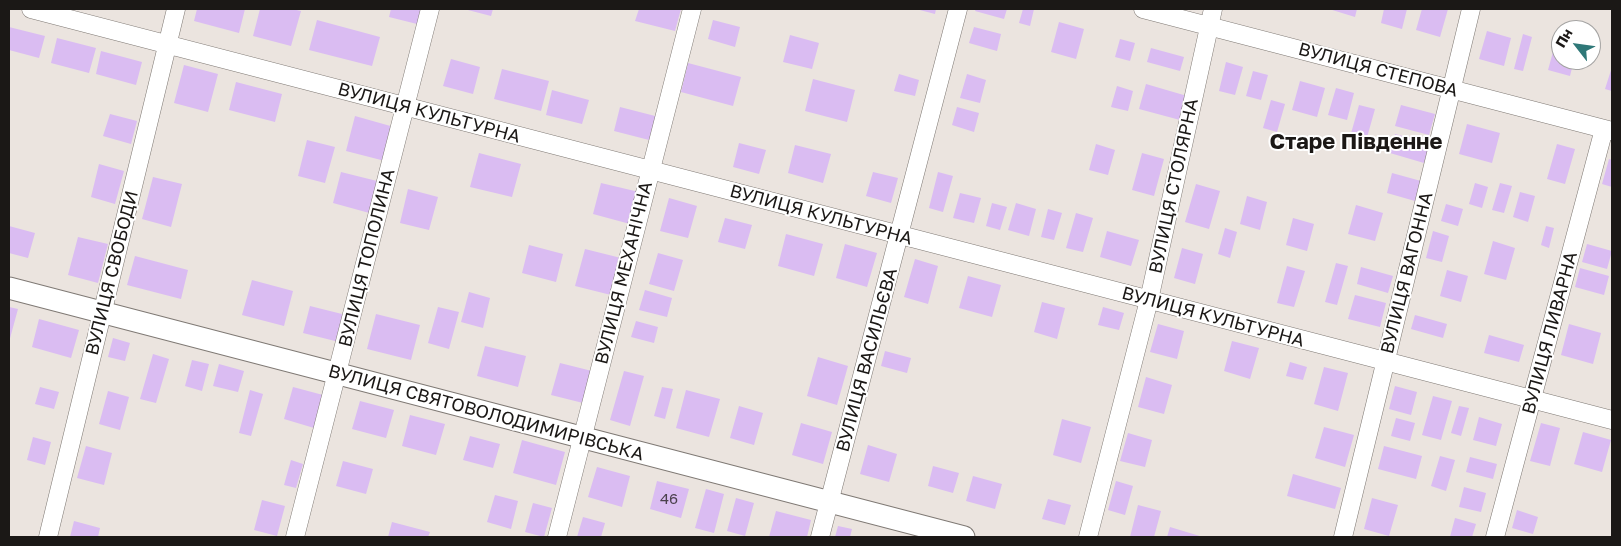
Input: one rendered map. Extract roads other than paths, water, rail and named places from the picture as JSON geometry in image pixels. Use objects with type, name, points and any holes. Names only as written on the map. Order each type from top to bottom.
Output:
[{"type":"street","name":"ВУЛИЦЯ КУЛЬТУРНА","points":[[30,9],[1612,420]]},
{"type":"street","name":"ВУЛИЦЯ СВОБОДИ","points":[[48,537],[176,9]]},
{"type":"street","name":"ВУЛИЦЯ ТОПОЛИНА","points":[[295,537],[430,9]]},
{"type":"street","name":"ВУЛИЦЯ МЕХАНІЧНА","points":[[557,537],[692,9]]},
{"type":"street","name":"ВУЛИЦЯ ВАСИЛЬЄВА","points":[[820,537],[958,9]]},
{"type":"street","name":"ВУЛИЦЯ СТЕПОВА","points":[[1143,9],[1211,17],[1452,90],[1608,130]]},
{"type":"street","name":"ВУЛИЦЯ ВАГОННА","points":[[1343,537],[1471,9]]},
{"type":"street","name":"ВУЛИЦЯ СТОЛЯРНА","points":[[1088,537],[1149,300],[1211,17]]},
{"type":"street","name":"ВУЛИЦЯ ЛИВАРНА","points":[[1496,537],[1532,400],[1608,130]]},
{"type":"street","name":"ВУЛИЦЯ СВЯТОВОЛОДИМИРІВСЬКА","points":[[9,288],[964,537]]},
{"type":"district","name":"Старе Південне","points":[[1356,142]]}]
